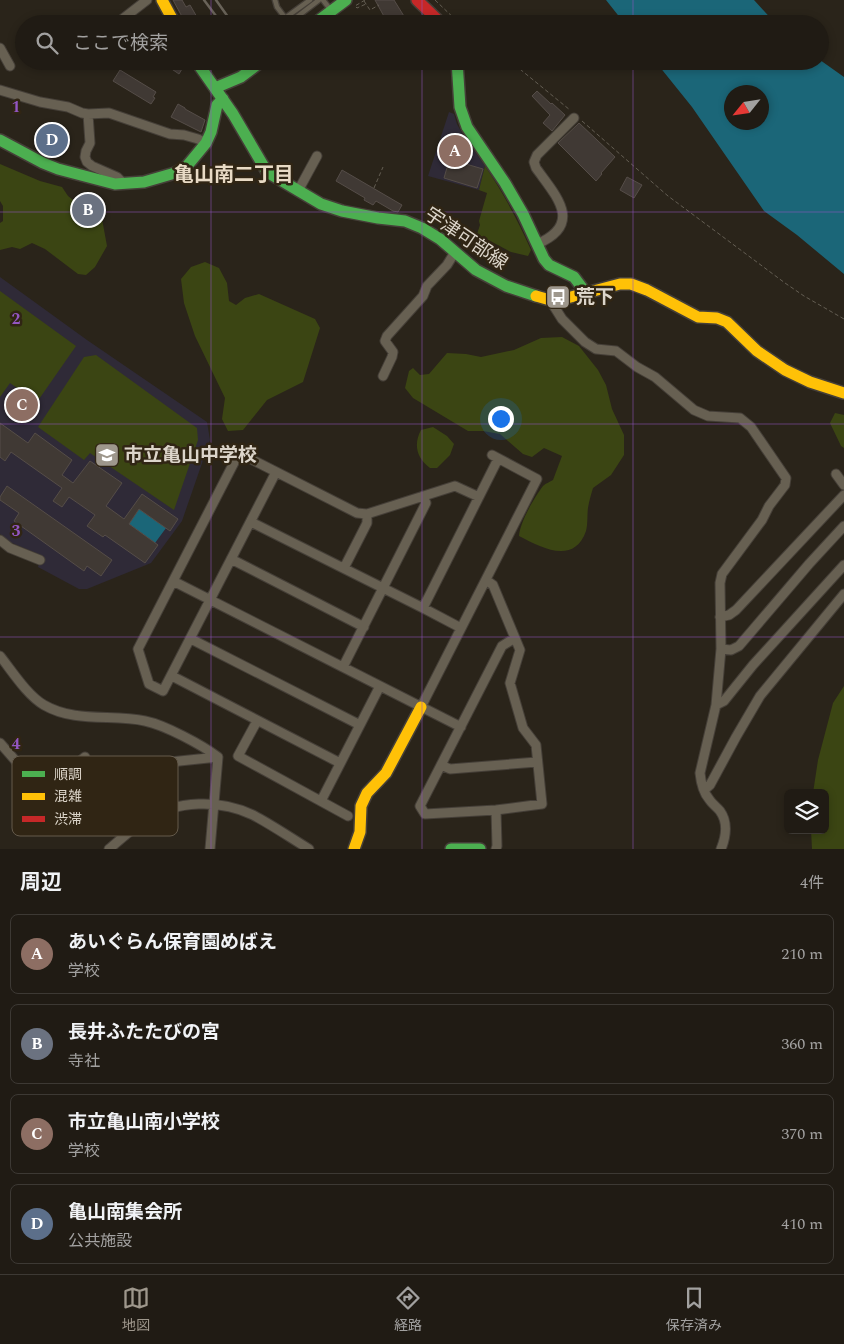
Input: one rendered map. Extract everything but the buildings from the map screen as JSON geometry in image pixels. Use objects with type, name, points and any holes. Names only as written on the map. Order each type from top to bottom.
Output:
[{"type":"street","points":[[128,15],[147,0]]},
{"type":"street","points":[[162,0],[170,15]]},
{"type":"street","points":[[326,15],[346,0]]},
{"type":"street","points":[[418,0],[434,15]]},
{"type":"street","points":[[0,48],[10,66]]},
{"type":"street","name":"宇津可部線","points":[[202,70],[233,114],[258,160],[268,172],[320,204],[342,211],[405,221],[422,228],[440,239],[476,270],[526,294],[550,300],[567,298],[620,284],[631,284],[647,290],[690,314],[698,317],[717,318],[727,322],[757,351],[784,370],[810,382],[844,392]]},
{"type":"street","points":[[215,88],[235,80],[249,70]]},
{"type":"street","points":[[458,70],[462,116],[476,141],[516,202],[549,265],[574,277],[586,293]]},
{"type":"street","points":[[0,90],[88,114],[109,113],[170,134],[184,135],[206,143]]},
{"type":"street","points":[[0,140],[58,169],[104,182],[144,182],[175,174],[187,166],[206,143],[218,105],[223,99]]},
{"type":"street","points":[[88,114],[90,142],[85,157],[87,162],[118,177],[123,183]]},
{"type":"street","points":[[537,244],[553,235],[561,226],[563,209],[534,162],[537,155],[575,116]]},
{"type":"street","points":[[298,191],[317,156]]},
{"type":"street","points":[[383,376],[393,352],[384,341],[422,296],[427,286],[447,265],[455,252]]},
{"type":"street","points":[[550,300],[562,319],[585,342],[596,349],[616,351],[694,410],[708,416],[740,418],[750,427],[786,478],[785,485],[769,506],[762,520],[722,574],[720,583],[721,649],[716,705],[700,773],[704,790],[709,799],[721,812],[725,823],[725,838],[721,849]]},
{"type":"street","points":[[276,472],[164,691],[148,684],[138,648],[239,453],[357,513],[367,514],[455,486],[479,497]]},
{"type":"street","points":[[354,849],[360,832],[361,806],[367,793],[386,773],[537,479],[495,457],[479,497],[423,608]]},
{"type":"street","points":[[836,474],[844,484]]},
{"type":"street","points":[[720,617],[729,615],[736,610],[844,494]]},
{"type":"street","points":[[343,667],[426,504],[423,496]]},
{"type":"street","points":[[344,568],[367,523],[367,514]]},
{"type":"street","points":[[251,522],[461,628]]},
{"type":"street","points":[[721,649],[731,650],[739,646],[844,526]]},
{"type":"street","points":[[0,540],[10,548],[40,560]]},
{"type":"street","points":[[231,559],[364,627]]},
{"type":"street","points":[[716,705],[724,701],[753,665],[844,565]]},
{"type":"street","points":[[486,580],[493,585],[520,650],[510,683],[524,728],[536,745],[542,804],[496,810],[425,814],[420,806],[502,646],[515,638]]},
{"type":"street","points":[[173,581],[461,727]]},
{"type":"street","points":[[704,790],[710,785],[760,696],[844,594]]},
{"type":"street","points":[[190,639],[360,724]]},
{"type":"street","points":[[0,656],[30,693],[42,704],[57,711],[73,715],[144,721],[158,725],[218,757]]},
{"type":"street","points":[[172,676],[340,763]]},
{"type":"street","points":[[321,801],[380,686]]},
{"type":"street","points":[[257,721],[238,756],[348,816]]},
{"type":"street","points":[[0,743],[12,757]]},
{"type":"street","points":[[210,849],[218,757]]},
{"type":"street","points":[[178,761],[218,757]]},
{"type":"street","points":[[442,764],[450,769],[537,762]]},
{"type":"street","points":[[178,806],[200,804],[230,806],[252,815],[309,849]]},
{"type":"street","points":[[496,810],[496,849]]},
{"type":"street","points":[[109,849],[124,836]]},
{"type":"street","points":[[451,849],[480,849]]},
{"type":"lane","points":[[276,0],[277,7],[283,15]]},
{"type":"lane","points":[[289,15],[310,0]]},
{"type":"lane","points":[[300,15],[320,0]]},
{"type":"lane","points":[[324,0],[332,10]]},
{"type":"path","points":[[366,4],[357,8],[355,6],[364,0],[370,10],[379,5]]},
{"type":"path","points":[[435,0],[451,15]]},
{"type":"path","points":[[521,70],[668,196],[785,283],[844,319]]},
{"type":"path","points":[[374,188],[383,166]]},
{"type":"shaded area","points":[[449,112],[454,114],[463,135],[485,166],[479,190],[428,176]]},
{"type":"shaded area","name":"市立亀山中学校","points":[[0,277],[87,340],[207,422],[210,440],[182,521],[151,563],[87,589],[79,589],[38,567],[41,555],[12,543],[0,534]]},
{"type":"green space","points":[[0,164],[40,181],[62,187],[68,196],[93,216],[102,219],[107,246],[95,267],[86,275],[78,274],[45,249],[32,243],[20,249],[12,247],[0,250],[0,223],[3,221],[3,206],[0,201]]},
{"type":"green space","points":[[485,166],[521,228],[531,250],[528,256],[511,252],[477,234],[487,193],[479,190]]},
{"type":"green space","points":[[205,262],[219,268],[227,283],[229,301],[236,305],[245,298],[259,294],[315,319],[320,328],[303,382],[267,400],[243,430],[228,431],[222,419],[225,398],[195,336],[184,303],[181,279],[191,267]]},
{"type":"green space","points":[[0,291],[76,346],[37,402],[10,383],[0,397]]},
{"type":"green space","points":[[562,337],[579,346],[598,370],[606,385],[612,409],[624,435],[624,455],[611,475],[593,488],[588,505],[586,531],[581,541],[574,548],[566,551],[557,551],[547,549],[519,536],[528,510],[543,486],[553,480],[562,456],[544,448],[532,457],[523,454],[500,434],[468,431],[413,398],[405,388],[409,371],[413,368],[420,375],[429,374],[447,353],[481,357],[514,350],[541,338]]},
{"type":"green space","points":[[96,355],[197,428],[198,440],[174,510],[90,453],[84,460],[38,427],[84,357]]},
{"type":"green space","points":[[835,413],[844,415],[844,448],[841,446],[830,423]]},
{"type":"green space","points":[[433,427],[447,436],[454,444],[450,455],[437,468],[430,468],[422,460],[417,446],[421,430]]},
{"type":"green space","points":[[844,686],[844,849],[812,849],[811,834],[829,834],[829,789],[814,789],[818,760],[833,703]]},
{"type":"water","points":[[606,0],[754,0],[768,15],[618,15]]},
{"type":"water","points":[[829,66],[844,77],[844,274],[797,235],[764,211],[692,107],[662,70],[829,70]]},
{"type":"water","points":[[139,509],[166,528],[155,543],[129,524]]},
{"type":"railway","points":[[204,0],[215,15]]},
{"type":"railway","points":[[216,0],[227,15]]},
{"type":"traffic: fast","points":[[326,15],[346,0]]},
{"type":"traffic: fast","points":[[202,70],[233,114],[267,172],[321,204],[342,211],[405,221],[422,228],[440,239],[476,270],[506,286],[536,296]]},
{"type":"traffic: fast","points":[[215,88],[241,77],[250,70]]},
{"type":"traffic: fast","points":[[458,70],[460,107],[467,127],[505,183],[523,214],[544,259],[549,265],[574,277],[586,293]]},
{"type":"traffic: fast","points":[[0,140],[58,169],[115,184],[144,182],[175,173],[187,166],[206,143],[211,132],[217,105],[223,99]]},
{"type":"traffic: fast","points":[[451,849],[480,849]]},
{"type":"traffic: slow","points":[[162,0],[170,15]]},
{"type":"traffic: slow","points":[[536,296],[550,300],[567,298],[620,284],[631,284],[647,290],[698,317],[717,318],[727,322],[757,351],[785,370],[810,382],[844,393]]},
{"type":"traffic: slow","points":[[354,849],[360,832],[361,806],[367,793],[386,773],[421,707]]},
{"type":"traffic: jam","points":[[417,0],[433,15]]},
{"type":"place","name":"亀山南集会所","points":[[52,140]]},
{"type":"place","name":"あいぐらん保育園めばえ","points":[[455,151]]},
{"type":"place","name":"長井ふたたびの宮","points":[[88,210]]},
{"type":"place","name":"荒下","points":[[558,297]]},
{"type":"place","name":"市立亀山南小学校","points":[[22,405]]},
{"type":"place","name":"市立亀山中学校","points":[[107,455]]},
{"type":"district","name":"亀山南二丁目","points":[[234,175]]}]
